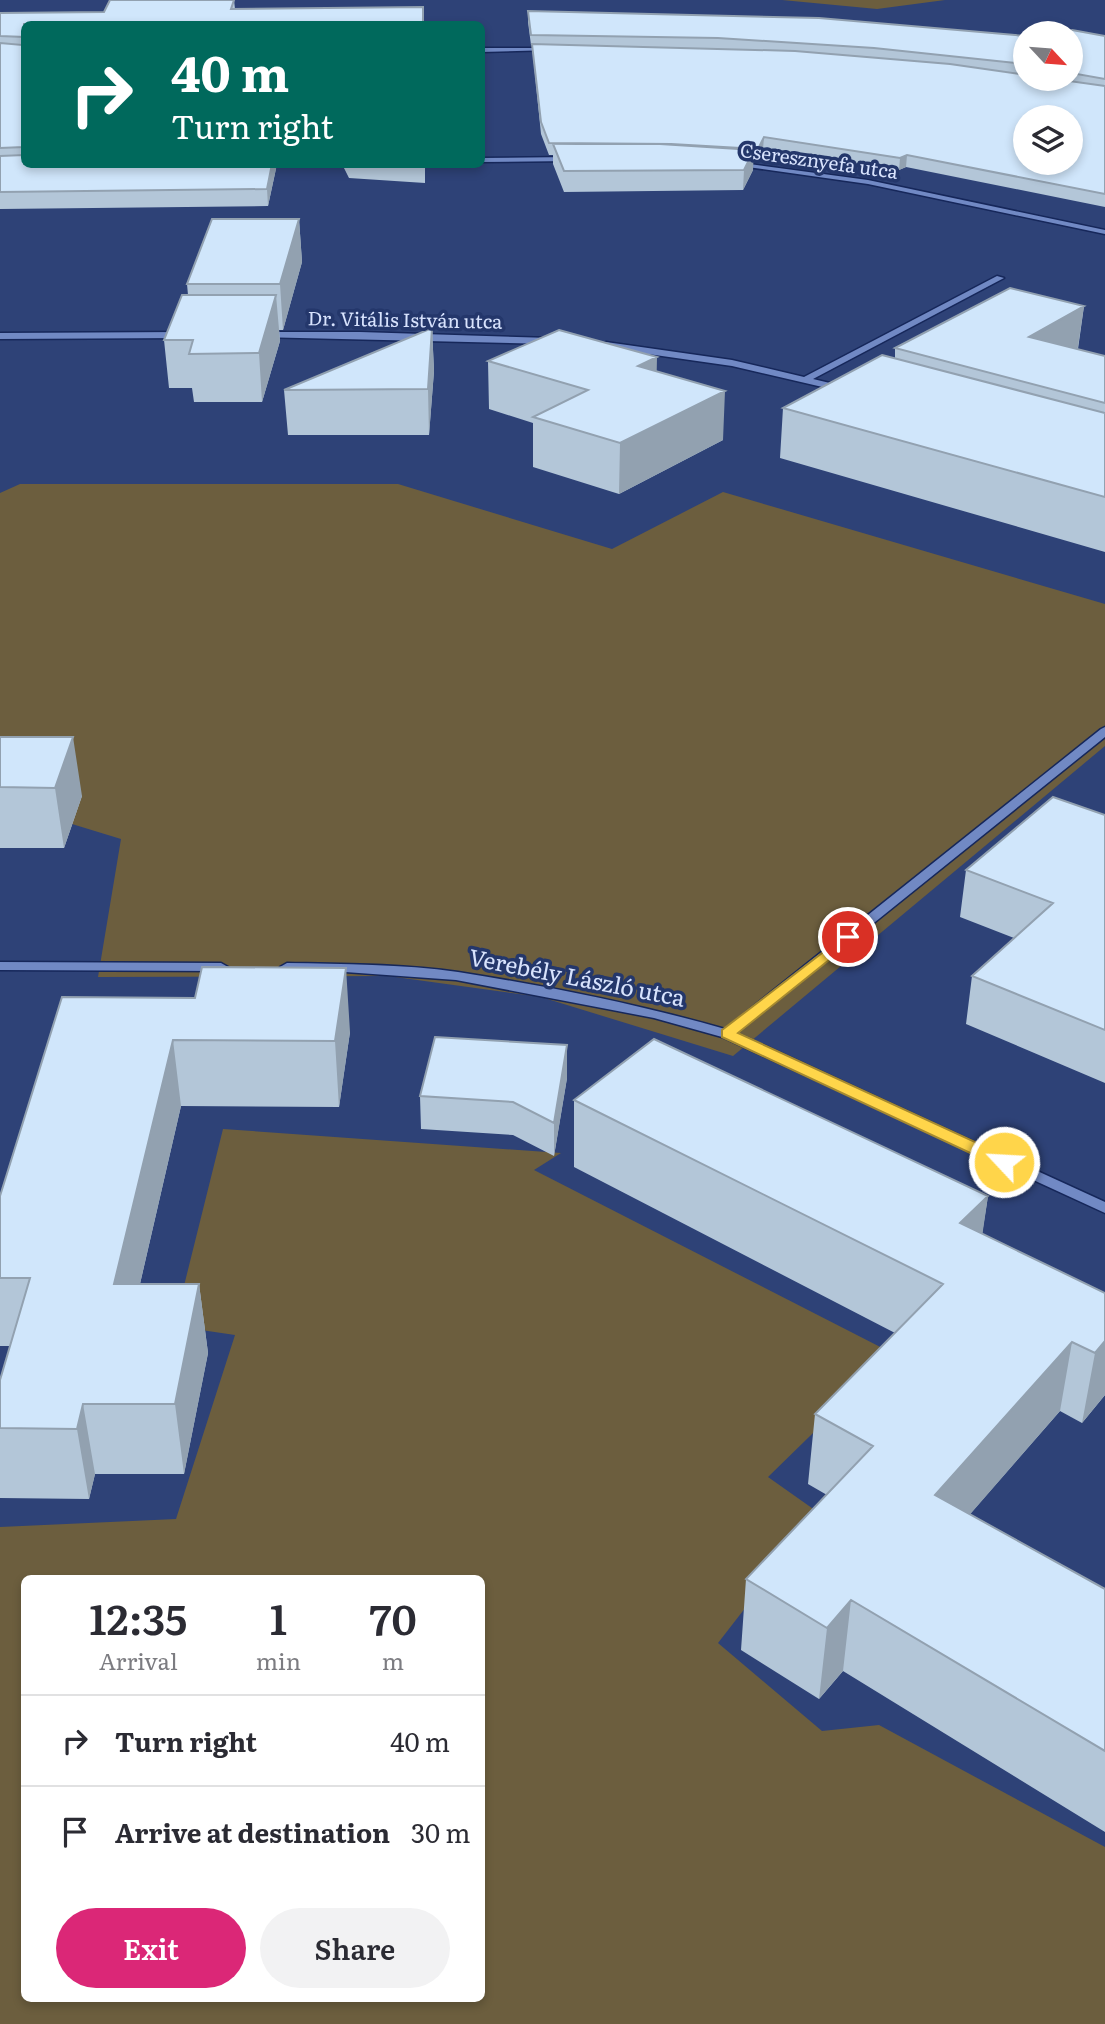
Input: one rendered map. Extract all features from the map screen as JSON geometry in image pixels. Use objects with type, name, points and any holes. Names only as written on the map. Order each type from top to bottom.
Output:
[{"type":"street","points":[[485,50],[564,50]]},
{"type":"street","points":[[485,160],[585,159]]},
{"type":"street","name":"Cseresznyefa utca","points":[[720,163],[868,183],[1105,232]]},
{"type":"street","points":[[807,379],[1000,278]]},
{"type":"street","points":[[0,336],[194,335]]},
{"type":"street","name":"Dr. Vitális István utca","points":[[249,335],[360,335],[563,342]]},
{"type":"street","points":[[600,345],[669,352],[807,379],[860,393]]},
{"type":"street","points":[[727,1034],[1105,732]]},
{"type":"street","points":[[0,966],[233,967]]},
{"type":"street","name":"Verebély László utca","points":[[275,967],[345,968],[456,976],[656,1014],[727,1034],[1105,1208]]},
{"type":"shaded area","points":[[782,0],[945,0],[877,9]]},
{"type":"shaded area","points":[[20,484],[398,484],[612,549],[723,492],[1105,604],[1105,746],[733,1056],[541,997],[388,976],[98,977],[121,839],[0,802],[0,493]]},
{"type":"shaded area","points":[[223,1129],[561,1153],[534,1170],[894,1354],[768,1477],[819,1513],[718,1643],[822,1731],[879,1725],[1105,1847],[1105,2024],[0,2024],[0,1527],[176,1519],[235,1335],[174,1326]]},
{"type":"building","points":[[110,0],[234,0],[231,9],[423,7],[423,21],[21,21],[21,37],[0,36],[0,13],[104,12]]},
{"type":"building","points":[[528,11],[819,18],[1013,35],[1013,63],[874,48],[718,38],[531,35]]},
{"type":"building","points":[[1083,32],[1105,36],[1105,79],[1083,75]]},
{"type":"building","points":[[0,43],[21,45],[21,147],[0,148]]},
{"type":"building","points":[[532,44],[795,51],[950,64],[1013,73],[1013,91],[1083,91],[1083,83],[1105,86],[1105,194],[907,155],[900,158],[764,137],[758,149],[671,144],[549,143],[541,122]]},
{"type":"building","points":[[553,144],[660,144],[754,150],[744,170],[564,171]]},
{"type":"building","points":[[21,155],[21,168],[271,168],[267,189],[0,192],[0,156]]},
{"type":"building","points":[[212,219],[299,219],[280,284],[187,284]]},
{"type":"building","points":[[1010,288],[1084,306],[1029,337],[1105,356],[1105,403],[895,348]]},
{"type":"building","points":[[182,295],[276,295],[259,353],[189,354],[193,340],[164,340]]},
{"type":"building","points":[[432,328],[428,389],[284,390]]},
{"type":"building","points":[[559,330],[657,357],[638,366],[725,391],[620,443],[533,417],[588,390],[488,361]]},
{"type":"building","points":[[882,355],[1105,413],[1105,497],[783,408]]},
{"type":"building","points":[[0,737],[73,737],[55,788],[0,787]]},
{"type":"building","points":[[1053,797],[1105,815],[1105,1030],[972,976],[1053,903],[966,870]]},
{"type":"building","points":[[202,967],[346,968],[335,1041],[173,1040],[114,1284],[199,1284],[175,1404],[83,1404],[77,1429],[0,1428],[0,1380],[30,1278],[0,1278],[0,1196],[62,997],[195,998]]},
{"type":"building","points":[[435,1037],[567,1045],[554,1123],[513,1102],[420,1096]]},
{"type":"building","points":[[654,1039],[988,1196],[960,1223],[1105,1293],[1105,1341],[1095,1353],[1072,1342],[935,1495],[1105,1589],[1105,1751],[851,1600],[827,1628],[746,1579],[873,1446],[815,1414],[943,1284],[574,1100]]},
{"type":"route","points":[[848,937],[727,1034],[1004,1162]]}]
